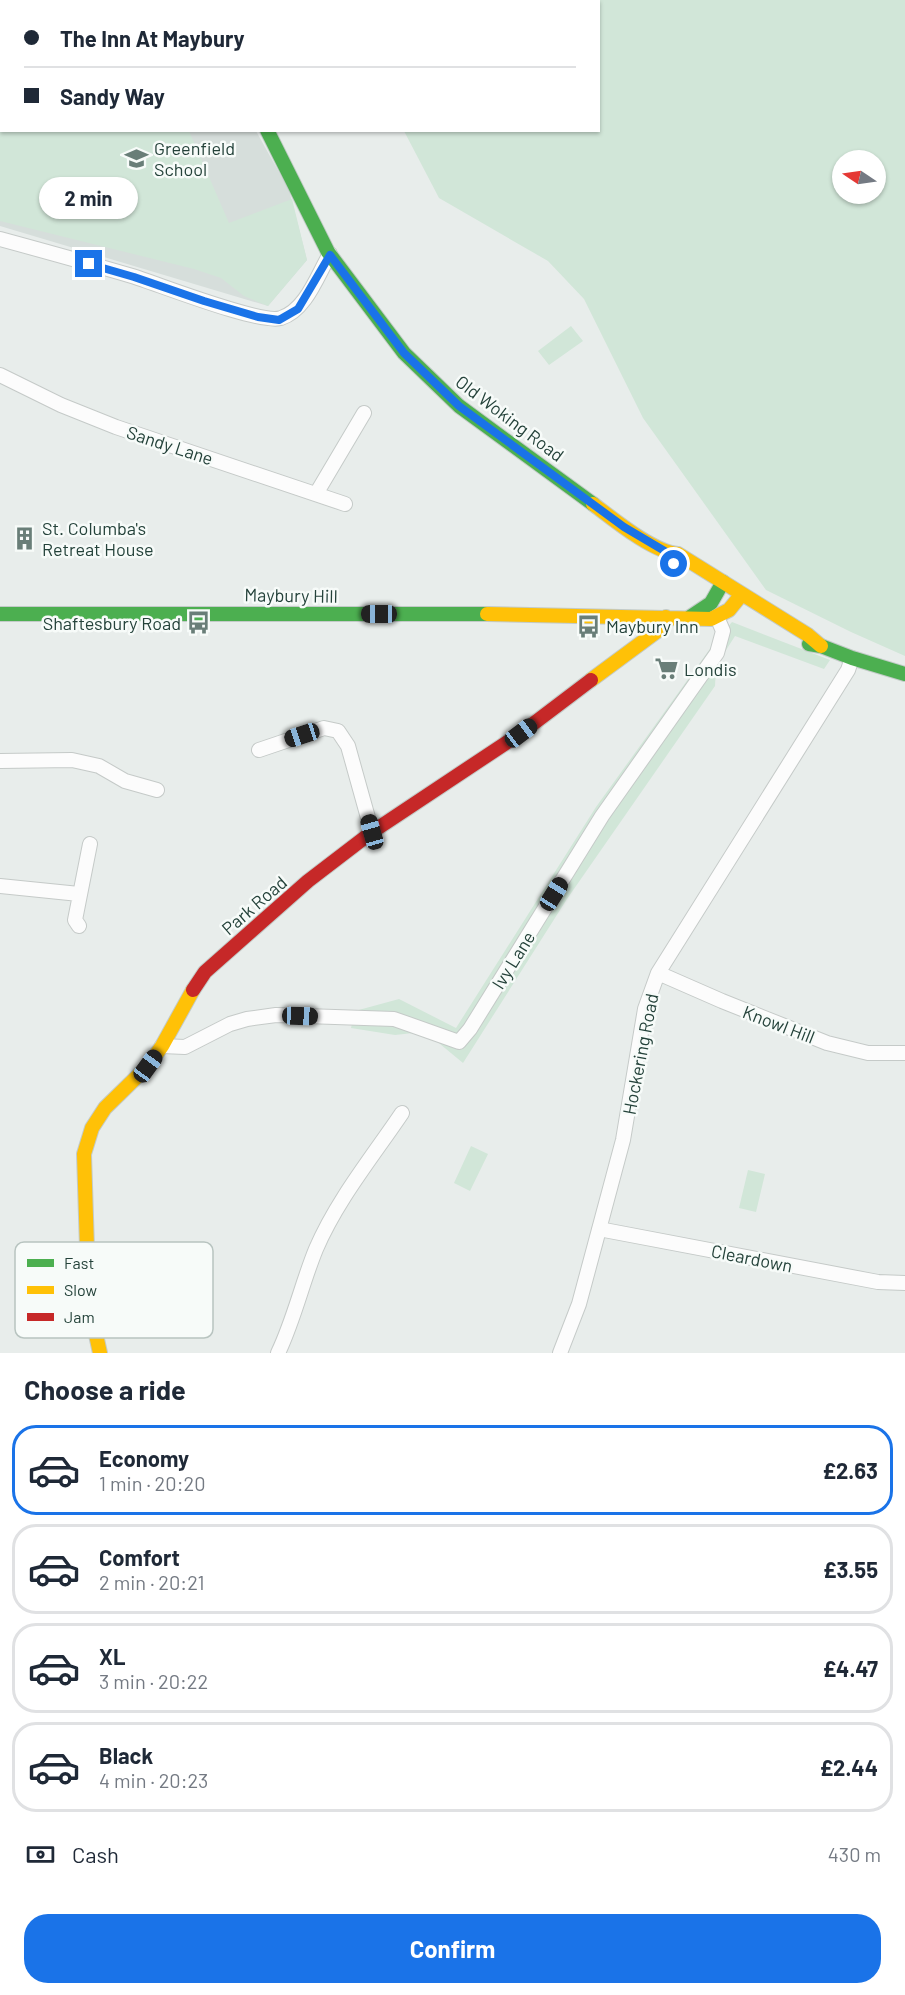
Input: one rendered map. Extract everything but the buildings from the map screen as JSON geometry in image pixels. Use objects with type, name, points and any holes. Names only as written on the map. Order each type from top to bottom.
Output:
[{"type":"street","name":"Old Woking Road","points":[[268,132],[330,255],[404,353],[459,406],[624,527],[668,553],[678,554],[720,587],[795,639],[905,674]]},
{"type":"street","points":[[0,239],[134,277],[258,317],[279,320],[298,309],[330,255]]},
{"type":"street","name":"Sandy Lane","points":[[0,375],[61,405],[116,427],[345,504]]},
{"type":"street","points":[[316,494],[364,413]]},
{"type":"street","points":[[690,617],[706,607],[720,587]]},
{"type":"street","points":[[717,617],[739,599]]},
{"type":"street","name":"Maybury Hill","points":[[0,614],[197,612],[573,614],[700,619],[717,617]]},
{"type":"street","name":"Ivy Lane","points":[[162,1046],[185,1047],[230,1024],[276,1015],[394,1019],[459,1042],[470,1029],[602,816],[717,653],[723,631],[717,617]]},
{"type":"street","name":"Park Road","points":[[87,1242],[84,1154],[92,1128],[105,1108],[148,1066],[205,972],[308,881],[372,832],[521,733],[660,629],[666,618]]},
{"type":"street","name":"Hockering Road","points":[[560,1353],[579,1304],[623,1140],[645,1009],[658,973],[848,670],[852,658]]},
{"type":"street","points":[[259,750],[324,728],[339,731],[348,746],[372,832]]},
{"type":"street","points":[[0,761],[72,760],[99,766],[125,781],[157,790]]},
{"type":"street","points":[[79,926],[75,920],[90,844]]},
{"type":"street","points":[[0,886],[80,894]]},
{"type":"street","name":"Knowl Hill","points":[[658,973],[827,1042],[868,1053],[905,1053]]},
{"type":"street","points":[[278,1353],[316,1249],[336,1212],[402,1113]]},
{"type":"street","name":"Cleardown","points":[[599,1229],[878,1282],[905,1284]]},
{"type":"street","name":"Park Road","points":[[97,1338],[100,1353]]},
{"type":"shaded area","name":"Greenfield School","points":[[0,132],[257,132],[289,190],[307,260],[268,306],[0,226]]},
{"type":"green space","points":[[600,0],[905,0],[905,656],[766,590],[643,418],[584,299],[548,261],[439,198],[405,132],[600,132]]},
{"type":"green space","name":"Greenfield School","points":[[0,132],[189,132],[229,223],[292,199],[307,260],[268,306],[244,296],[221,278],[194,269],[0,221]]},
{"type":"green space","points":[[571,326],[583,341],[549,365],[538,351]]},
{"type":"green space","points":[[732,622],[830,660],[824,669],[735,636],[716,666],[715,686],[567,899],[463,1063],[434,1039],[413,1033],[395,1035],[351,1028],[355,1011],[399,999],[456,1028],[596,807],[717,639]]},
{"type":"green space","points":[[471,1146],[488,1154],[470,1191],[454,1183]]},
{"type":"green space","points":[[748,1170],[765,1174],[756,1212],[739,1208]]},
{"type":"traffic: fast","points":[[268,132],[328,252],[404,353],[459,406],[593,504]]},
{"type":"traffic: fast","points":[[690,617],[711,603],[723,582]]},
{"type":"traffic: fast","points":[[0,614],[487,614]]},
{"type":"traffic: fast","points":[[809,644],[905,674]]},
{"type":"traffic: slow","points":[[593,504],[645,541],[668,552],[678,554],[808,635],[821,646]]},
{"type":"traffic: slow","points":[[487,614],[711,619],[729,610],[742,594]]},
{"type":"traffic: slow","points":[[591,680],[660,629],[666,617]]},
{"type":"traffic: slow","points":[[87,1242],[84,1154],[92,1128],[105,1108],[148,1066],[162,1046],[193,990]]},
{"type":"traffic: slow","points":[[97,1338],[100,1353]]},
{"type":"traffic: jam","points":[[193,990],[205,972],[308,881],[372,832],[521,733],[591,680]]},
{"type":"place","name":"Greenfield School","points":[[136,158]]},
{"type":"place","name":"St. Columba's Retreat House","points":[[24,538]]},
{"type":"place","name":"Shaftesbury Road","points":[[199,623]]},
{"type":"place","name":"Maybury Inn","points":[[588,626]]},
{"type":"place","name":"Londis","points":[[666,669]]},
{"type":"route","points":[[89,264],[258,317],[279,320],[298,309],[330,255],[404,353],[459,406],[624,527],[668,553],[674,564]]}]
